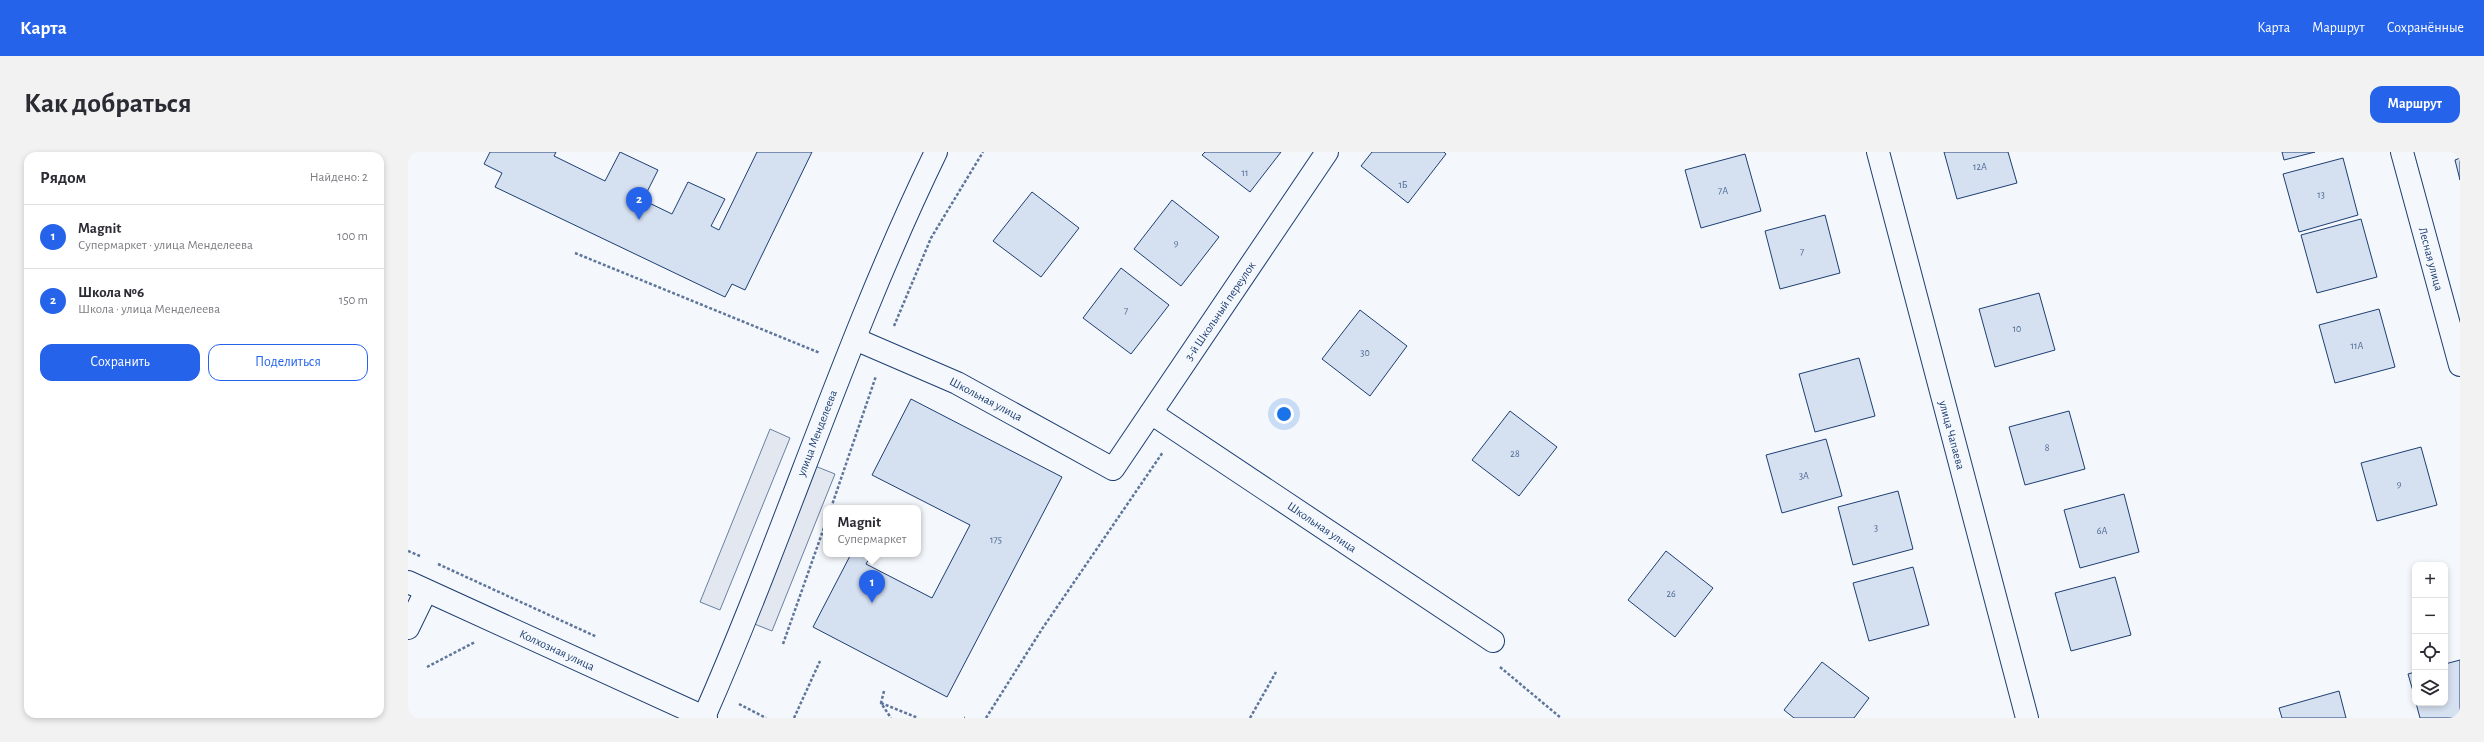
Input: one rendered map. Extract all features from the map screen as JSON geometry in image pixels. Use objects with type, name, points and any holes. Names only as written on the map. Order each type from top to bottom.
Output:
[{"type":"street","name":"улица Менделеева","points":[[705,718],[844,363],[907,212],[936,152]]},
{"type":"street","name":"3-й Школьный переулок","points":[[1113,469],[1327,152]]},
{"type":"street","name":"улица Чапаева","points":[[1878,152],[2027,718]]},
{"type":"street","name":"Лесная улица","points":[[2402,152],[2460,365]]},
{"type":"street","name":"Школьная улица","points":[[854,339],[958,383],[1113,469]]},
{"type":"street","name":"Школьная улица","points":[[1151,413],[1492,641]]},
{"type":"street","name":"Колхозная улица","points":[[417,586],[705,718]]},
{"type":"street","points":[[408,628],[417,586]]},
{"type":"path","points":[[832,505],[884,351],[931,238],[983,152]]},
{"type":"path","points":[[575,252],[844,363]]},
{"type":"path","points":[[986,718],[1042,630],[1178,431]]},
{"type":"path","points":[[783,644],[823,531]]},
{"type":"path","points":[[1492,641],[1499,666],[1561,718]]},
{"type":"path","points":[[794,718],[820,661]]},
{"type":"path","points":[[1250,718],[1276,672]]},
{"type":"path","points":[[884,691],[881,703],[891,718]]},
{"type":"path","points":[[881,703],[918,718]]},
{"type":"shaded area","points":[[770,429],[790,438],[720,610],[700,602]]},
{"type":"shaded area","points":[[815,466],[835,474],[772,631],[752,623]]},
{"type":"building","points":[[490,152],[556,152],[554,156],[605,181],[620,152],[658,170],[643,200],[672,214],[688,182],[725,199],[711,226],[719,230],[757,152],[812,152],[745,290],[732,284],[725,297],[495,187],[502,173],[484,164]]},
{"type":"building","points":[[1205,152],[1281,152],[1250,192],[1202,155]]},
{"type":"building","points":[[1372,152],[1444,152],[1446,154],[1408,203],[1361,166]]},
{"type":"building","points":[[1944,152],[2008,152],[2017,183],[1957,199]]},
{"type":"building","points":[[2282,152],[2315,152],[2284,160]]},
{"type":"building","points":[[1745,154],[1761,211],[1701,228],[1685,170]]},
{"type":"building","points":[[2343,158],[2358,215],[2299,232],[2283,174]]},
{"type":"building","points":[[2460,158],[2460,180],[2455,160]]},
{"type":"building","points":[[1032,192],[1079,228],[1041,277],[993,241]]},
{"type":"building","points":[[1172,200],[1219,237],[1181,286],[1134,249]]},
{"type":"building","points":[[1825,215],[1840,273],[1780,289],[1765,231]]},
{"type":"building","points":[[2361,219],[2377,277],[2317,293],[2301,235]]},
{"type":"building","points":[[1121,268],[1169,305],[1131,354],[1083,318]]},
{"type":"building","points":[[2039,293],[2055,350],[1995,367],[1979,309]]},
{"type":"building","points":[[2379,309],[2395,367],[2335,383],[2319,325]]},
{"type":"building","points":[[1360,310],[1407,346],[1370,396],[1322,359]]},
{"type":"building","points":[[1859,358],[1875,416],[1815,432],[1799,374]]},
{"type":"building","points":[[911,399],[1062,477],[947,697],[813,627],[849,557],[870,557],[866,564],[932,598],[970,525],[872,475]]},
{"type":"building","points":[[1510,411],[1557,447],[1519,496],[1472,460]]},
{"type":"building","points":[[2069,411],[2085,469],[2025,485],[2009,427]]},
{"type":"building","points":[[1826,439],[1842,496],[1782,513],[1766,455]]},
{"type":"building","points":[[2421,447],[2437,505],[2377,521],[2361,463]]},
{"type":"building","points":[[1898,491],[1913,549],[1853,565],[1838,507]]},
{"type":"building","points":[[2124,494],[2139,552],[2080,568],[2064,510]]},
{"type":"building","points":[[1666,551],[1713,588],[1675,637],[1628,600]]},
{"type":"building","points":[[1913,567],[1929,625],[1869,641],[1853,583]]},
{"type":"building","points":[[2115,577],[2131,635],[2071,651],[2055,593]]},
{"type":"building","points":[[2460,660],[2460,718],[2420,718],[2417,706],[2448,706],[2448,663]]},
{"type":"building","points":[[1822,662],[1869,698],[1854,718],[1794,718],[1784,710]]},
{"type":"building","points":[[2412,673],[2412,688],[2408,674]]},
{"type":"building","points":[[2339,691],[2346,718],[2282,718],[2279,708]]},
{"type":"place","name":"Школа №6","points":[[639,220]]},
{"type":"place","name":"Magnit","points":[[872,603]]}]
